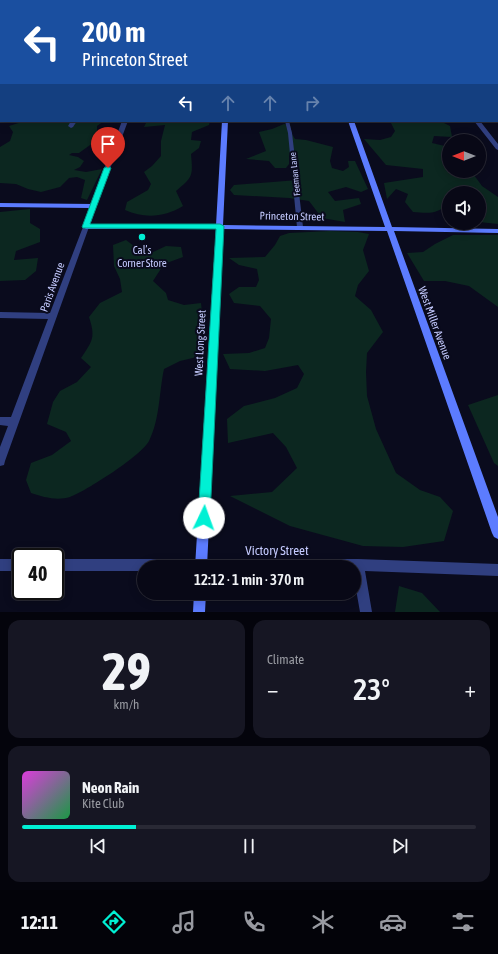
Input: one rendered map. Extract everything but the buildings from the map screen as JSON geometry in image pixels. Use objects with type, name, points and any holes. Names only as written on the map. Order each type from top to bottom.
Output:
[{"type":"street","name":"Paris Avenue","points":[[0,460],[125,122]]},
{"type":"street","name":"West Long Street","points":[[201,560],[225,122]]},
{"type":"street","name":"West Miller Avenue","points":[[350,122],[498,533]]},
{"type":"street","points":[[478,122],[498,148]]},
{"type":"street","points":[[0,205],[93,206]]},
{"type":"street","name":"Princeton Street","points":[[86,227],[220,226],[498,231]]},
{"type":"street","points":[[0,315],[53,316]]},
{"type":"street","points":[[0,421],[14,422]]},
{"type":"street","points":[[0,565],[12,565]]},
{"type":"street","name":"Victory Street","points":[[64,565],[137,566]]},
{"type":"street","name":"Victory Street","points":[[361,565],[498,570]]},
{"type":"street","points":[[361,583],[366,612]]},
{"type":"street","points":[[199,612],[200,600]]},
{"type":"lane","name":"Feeman Lane","points":[[287,122],[290,133],[300,227]]},
{"type":"green space","points":[[22,122],[103,122],[97,126],[97,140],[79,153],[72,153],[69,155],[78,157],[84,161],[80,167],[74,170],[86,172],[102,169],[87,200],[81,198],[85,180],[77,177],[69,178],[60,187],[41,192],[16,184],[0,183],[0,147],[10,141],[13,132],[9,126]]},
{"type":"green space","points":[[146,122],[210,122],[209,125],[192,132],[191,140],[201,141],[199,148],[191,154],[191,176],[176,191],[183,206],[169,213],[155,216],[140,215],[125,210],[127,202],[148,190],[151,184],[144,172],[161,156],[161,141],[165,125],[144,127]]},
{"type":"green space","points":[[390,122],[430,122],[444,123],[450,126],[451,134],[442,134],[442,136],[434,136],[432,143],[442,145],[442,178],[476,178],[482,186],[442,186],[442,208],[436,212],[413,212],[405,202],[408,194],[396,189],[387,199],[384,183],[423,177],[423,169],[386,165],[364,139],[380,140],[391,137],[395,131]]},
{"type":"green space","points":[[284,124],[290,125],[295,139],[306,140],[333,147],[330,161],[332,168],[343,171],[349,167],[348,161],[355,161],[368,189],[361,192],[346,187],[328,192],[335,201],[359,198],[361,204],[343,210],[345,222],[322,218],[309,201],[289,198],[234,195],[230,190],[234,185],[298,180],[300,172],[297,157],[289,155],[289,164],[286,168],[275,168],[269,161],[246,159],[266,151],[259,132]]},
{"type":"green space","points":[[486,189],[498,197],[498,224],[486,223]]},
{"type":"green space","points":[[30,209],[30,223],[40,229],[40,242],[16,251],[14,260],[38,258],[36,271],[25,280],[0,281],[0,212]]},
{"type":"green space","points":[[330,231],[369,234],[363,250],[369,271],[358,285],[355,296],[371,310],[383,332],[367,353],[367,396],[376,429],[396,473],[420,490],[440,497],[453,511],[444,541],[403,547],[363,546],[290,526],[230,496],[272,492],[297,468],[286,447],[273,433],[228,443],[227,419],[244,406],[275,398],[297,388],[304,374],[298,365],[265,371],[230,369],[223,354],[249,353],[265,348],[269,338],[271,319],[260,306],[234,303],[229,294],[239,287],[256,287],[259,280],[257,269],[239,265],[229,258],[265,257],[280,236],[289,233]]},
{"type":"green space","points":[[453,235],[498,235],[498,307],[469,286],[445,281],[424,281],[407,253],[423,252]]},
{"type":"green space","points":[[126,240],[134,246],[137,256],[151,253],[166,246],[181,247],[183,257],[164,264],[153,281],[166,293],[168,300],[184,305],[201,303],[204,332],[197,357],[180,361],[164,369],[153,433],[149,441],[136,455],[100,481],[70,497],[55,499],[31,493],[26,480],[31,463],[52,455],[71,441],[66,432],[47,424],[53,402],[60,391],[77,382],[91,367],[81,358],[92,339],[92,330],[89,317],[100,303],[122,292],[120,279],[114,266],[113,245]]},
{"type":"green space","points":[[498,395],[498,466],[494,463],[468,405]]},
{"type":"green space","points":[[399,586],[422,593],[440,612],[395,612]]},
{"type":"place","name":"Cal’s Corner Store","points":[[142,237]]},
{"type":"route","points":[[108,168],[86,227],[220,226],[204,518]]}]
